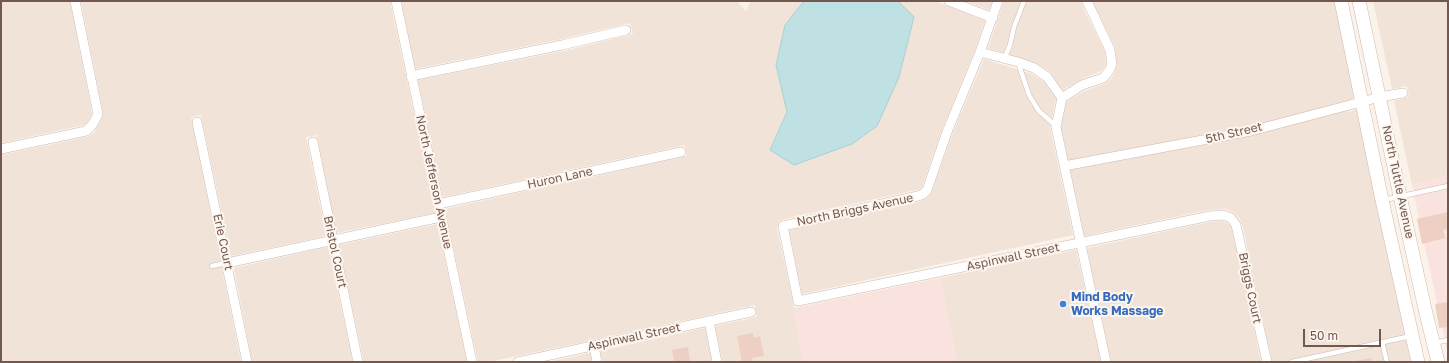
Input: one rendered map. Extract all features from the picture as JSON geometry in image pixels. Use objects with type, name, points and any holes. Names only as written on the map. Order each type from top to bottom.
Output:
[{"type":"main road","name":"North Tuttle Avenue","points":[[1341,1],[1382,200],[1418,362]]},
{"type":"main road","name":"North Tuttle Avenue","points":[[1360,1],[1400,196],[1438,362]]},
{"type":"street","points":[[1,149],[86,131],[93,124],[98,114],[75,1]]},
{"type":"street","name":"North Jefferson Avenue","points":[[396,1],[472,362]]},
{"type":"street","points":[[949,1],[992,18]]},
{"type":"street","name":"North Briggs Avenue","points":[[798,301],[783,226],[923,194],[926,190],[947,132],[980,52],[998,1]]},
{"type":"street","points":[[1087,1],[1110,50],[1112,64],[1109,71],[1102,78],[1082,85],[1062,98],[1056,127],[1106,362]]},
{"type":"street","points":[[412,76],[562,45],[626,30]]},
{"type":"street","points":[[980,52],[1018,62],[1034,68],[1047,77],[1062,98]]},
{"type":"street","name":"5th Street","points":[[1064,166],[1251,131],[1380,97],[1403,93]]},
{"type":"street","name":"Erie Court","points":[[197,122],[247,362]]},
{"type":"street","name":"Bristol Court","points":[[313,142],[358,362]]},
{"type":"street","name":"Huron Lane","points":[[438,204],[681,152]]},
{"type":"street","name":"Aspinwall Street","points":[[798,301],[1210,216],[1220,215],[1228,217]]},
{"type":"street","points":[[227,263],[441,217]]},
{"type":"street","name":"Briggs Court","points":[[1228,217],[1235,221],[1267,362]]},
{"type":"street","name":"Aspinwall Street","points":[[518,362],[751,312]]},
{"type":"street","points":[[709,321],[717,362]]},
{"type":"street","points":[[594,346],[597,362]]},
{"type":"lane","points":[[1004,59],[1024,1]]},
{"type":"lane","points":[[1018,62],[1029,95],[1039,111],[1056,127]]},
{"type":"lane","points":[[1382,200],[1448,186]]},
{"type":"lane","points":[[212,266],[227,263]]},
{"type":"lane","points":[[1292,362],[1313,360],[1413,335]]},
{"type":"lane","points":[[1434,343],[1448,340]]},
{"type":"lane","points":[[1382,342],[1387,362]]},
{"type":"shaded area","points":[[1,1],[70,1],[92,113],[87,123],[84,125],[1,143]]},
{"type":"shaded area","points":[[81,1],[390,1],[435,213],[336,233],[317,135],[306,137],[326,236],[231,256],[201,115],[191,117],[241,362],[1,362],[1,155],[87,137],[95,132],[103,113]]},
{"type":"shaded area","points":[[401,1],[737,1],[746,11],[751,1],[804,1],[785,25],[776,65],[787,112],[770,150],[914,17],[898,1],[935,1],[985,21],[920,189],[779,221],[777,228],[792,298],[803,362],[723,362],[715,326],[757,317],[755,305],[488,362],[478,362],[445,209],[687,156],[685,145],[443,197],[418,80],[564,51],[633,34],[630,23],[561,39],[415,69]]},
{"type":"shaded area","points":[[966,1],[993,1],[989,10]]},
{"type":"shaded area","points":[[1004,1],[1081,1],[1105,52],[1106,63],[1103,70],[1080,80],[1063,90],[1051,73],[1035,63],[988,48]]},
{"type":"shaded area","points":[[1092,1],[1335,1],[1355,98],[1346,101],[1349,112],[1358,109],[1413,362],[1272,362],[1243,228],[1240,219],[1235,213],[1226,209],[1208,210],[1084,236],[1061,127],[1066,102],[1085,91],[1106,83],[1114,75],[1117,64],[1115,47]]},
{"type":"shaded area","points":[[1373,1],[1448,1],[1448,175],[1412,185],[1394,101],[1409,97],[1407,86],[1392,89]]},
{"type":"shaded area","points":[[984,59],[1032,74],[1043,81],[1056,99],[1050,128],[1073,235],[802,294],[789,230],[920,202],[927,198],[932,192],[952,135]]},
{"type":"shaded area","points":[[1448,175],[1448,355],[1412,185]]},
{"type":"shaded area","points":[[1222,221],[1230,225],[1232,230],[1261,362],[1111,362],[1087,248],[1210,222]]},
{"type":"shaded area","points":[[437,224],[467,362],[364,362],[339,245]]},
{"type":"shaded area","points":[[328,247],[353,362],[252,362],[234,268]]},
{"type":"shaded area","points":[[1076,250],[1101,362],[957,362],[940,278]]},
{"type":"shaded area","points":[[940,278],[957,362],[803,362],[791,298],[794,308]]},
{"type":"shaded area","points":[[705,328],[712,362],[603,362],[600,351]]},
{"type":"shaded area","points":[[590,353],[592,362],[548,362]]},
{"type":"water","points":[[804,1],[898,1],[914,17],[899,77],[877,126],[852,144],[794,165],[770,150],[787,112],[776,65],[785,25]]},
{"type":"building","points":[[1448,212],[1448,229],[1443,230],[1445,238],[1422,244],[1417,219]]},
{"type":"building","points":[[1448,302],[1448,327],[1439,328],[1435,304]]},
{"type":"building","points":[[753,333],[754,338],[760,336],[764,356],[752,358],[753,362],[742,362],[737,336]]},
{"type":"building","points":[[688,347],[690,362],[674,362],[672,350]]},
{"type":"building","points":[[1371,358],[1372,362],[1355,362],[1355,361]]},
{"type":"place","name":"Mind Body Works Massage","points":[[1063,304]]}]
